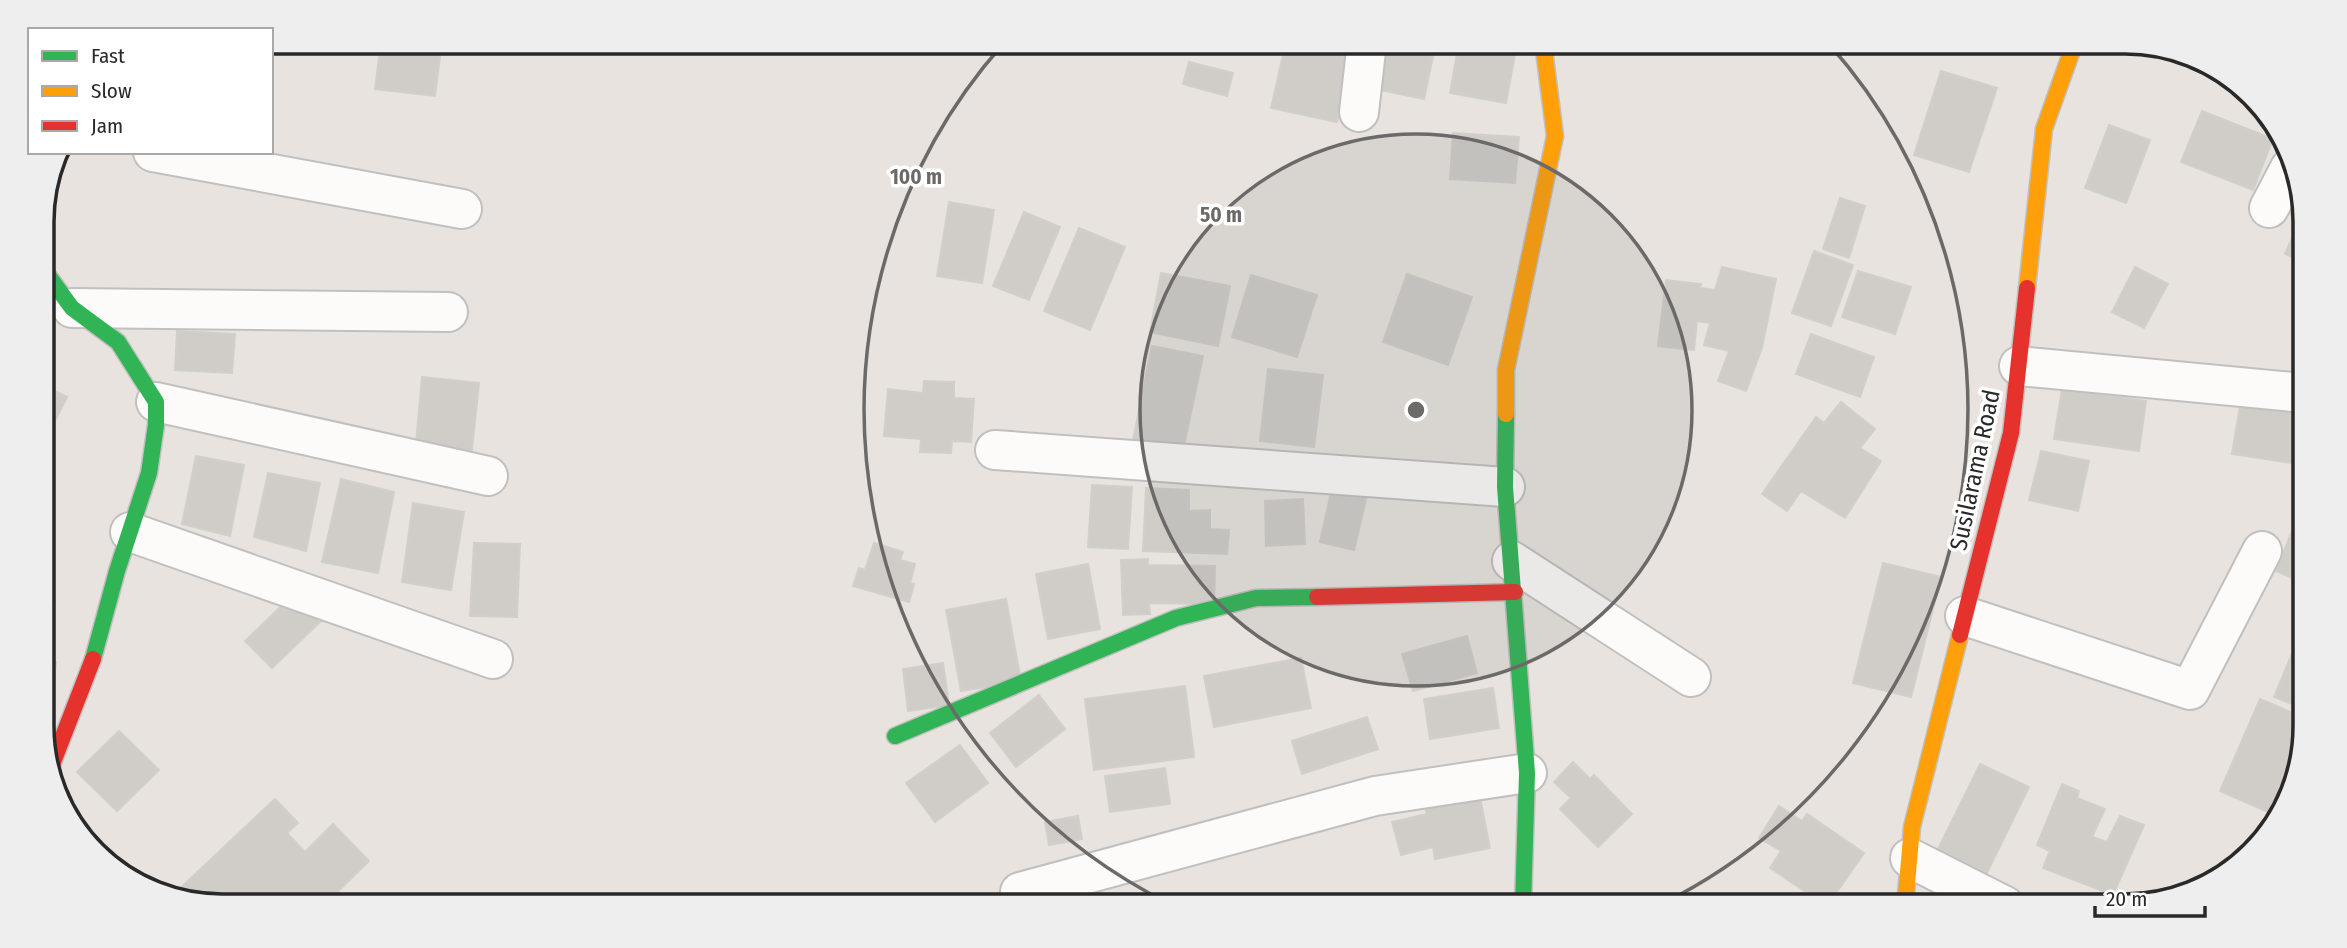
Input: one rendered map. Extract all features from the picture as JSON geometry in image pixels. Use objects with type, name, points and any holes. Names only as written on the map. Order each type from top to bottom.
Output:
[{"type":"street","points":[[1359,112],[1366,54]]},
{"type":"street","points":[[1523,893],[1527,773],[1505,487],[1506,370],[1555,136],[1545,54]]},
{"type":"street","name":"Susilarama Road","points":[[1906,893],[1912,827],[2011,433],[2044,129],[2071,54]]},
{"type":"street","points":[[164,154],[462,208]]},
{"type":"street","points":[[2269,208],[2286,175]]},
{"type":"street","points":[[55,285],[72,309],[118,342],[156,402],[156,425],[149,473],[94,657],[56,753]]},
{"type":"street","points":[[72,309],[448,312]]},
{"type":"street","points":[[2019,366],[2293,392]]},
{"type":"street","points":[[156,402],[488,476]]},
{"type":"street","points":[[995,450],[1505,487]]},
{"type":"street","points":[[130,532],[493,659]]},
{"type":"street","points":[[1965,616],[2190,690],[2262,551]]},
{"type":"street","points":[[895,736],[1176,618],[1256,598],[1513,577],[1691,677]]},
{"type":"street","points":[[1020,892],[1375,796],[1527,773]]},
{"type":"street","points":[[1910,858],[1979,893]]},
{"type":"building","points":[[1283,54],[1351,54],[1337,122],[1271,108]]},
{"type":"building","points":[[1383,54],[1433,54],[1424,99],[1376,89]]},
{"type":"building","points":[[1457,54],[1515,54],[1506,103],[1450,93]]},
{"type":"building","points":[[379,55],[440,55],[435,96],[375,89]]},
{"type":"building","points":[[1189,62],[1233,73],[1227,96],[1183,84]]},
{"type":"building","points":[[1941,71],[1997,88],[1969,172],[1914,155]]},
{"type":"building","points":[[2202,111],[2269,137],[2272,142],[2253,190],[2181,162]]},
{"type":"building","points":[[2109,125],[2150,140],[2126,203],[2085,188]]},
{"type":"building","points":[[1453,133],[1519,137],[1515,183],[1450,179]]},
{"type":"building","points":[[2290,190],[2292,215],[2281,210]]},
{"type":"building","points":[[1840,198],[1865,206],[1849,258],[1823,249]]},
{"type":"building","points":[[949,202],[994,210],[982,283],[937,276]]},
{"type":"building","points":[[1024,212],[1060,227],[1029,300],[993,286]]},
{"type":"building","points":[[1079,228],[1125,247],[1090,330],[1044,311]]},
{"type":"building","points":[[2293,236],[2293,257],[2285,254]]},
{"type":"building","points":[[1814,251],[1853,265],[1831,326],[1792,313]]},
{"type":"building","points":[[1722,267],[1776,279],[1762,348],[1746,391],[1718,381],[1729,351],[1704,345],[1710,323],[1697,321],[1694,350],[1658,346],[1666,280],[1701,284],[1700,288],[1715,290]]},
{"type":"building","points":[[2135,267],[2168,284],[2144,328],[2112,312]]},
{"type":"building","points":[[1858,271],[1911,287],[1895,334],[1842,317]]},
{"type":"building","points":[[1161,273],[1230,286],[1218,346],[1150,332]]},
{"type":"building","points":[[1407,274],[1472,297],[1448,365],[1383,342]]},
{"type":"building","points":[[1251,275],[1317,295],[1297,357],[1232,337]]},
{"type":"building","points":[[177,331],[235,334],[232,373],[175,370]]},
{"type":"building","points":[[1811,334],[1874,357],[1860,397],[1796,374]]},
{"type":"building","points":[[1152,346],[1203,356],[1183,450],[1133,440]]},
{"type":"building","points":[[1268,369],[1323,375],[1314,447],[1260,441]]},
{"type":"building","points":[[422,377],[479,383],[471,459],[415,454]]},
{"type":"building","points":[[924,381],[954,382],[954,398],[974,399],[971,442],[952,441],[951,453],[920,452],[921,439],[884,436],[888,389],[923,393]]},
{"type":"building","points":[[2243,388],[2293,404],[2293,463],[2232,454]]},
{"type":"building","points":[[2062,389],[2146,401],[2139,451],[2054,439]]},
{"type":"building","points":[[55,391],[67,397],[55,422]]},
{"type":"building","points":[[1841,402],[1875,429],[1860,448],[1881,461],[1845,518],[1801,491],[1787,511],[1762,494],[1816,417],[1824,423]]},
{"type":"building","points":[[2041,451],[2089,461],[2078,511],[2029,500]]},
{"type":"building","points":[[196,456],[244,465],[230,536],[182,524]]},
{"type":"building","points":[[268,473],[320,483],[306,551],[254,537]]},
{"type":"building","points":[[341,479],[394,492],[378,573],[322,562]]},
{"type":"building","points":[[1092,485],[1132,487],[1128,549],[1088,547]]},
{"type":"building","points":[[1146,488],[1189,490],[1189,511],[1210,510],[1210,529],[1229,530],[1227,554],[1143,551]]},
{"type":"building","points":[[1332,488],[1367,495],[1354,550],[1320,542]]},
{"type":"building","points":[[1303,499],[1305,544],[1266,546],[1265,501]]},
{"type":"building","points":[[413,503],[464,512],[451,590],[402,582]]},
{"type":"building","points":[[2292,531],[2293,578],[2276,571]]},
{"type":"building","points":[[474,543],[520,544],[517,617],[470,616]]},
{"type":"building","points":[[874,543],[903,552],[900,560],[915,564],[910,583],[914,584],[909,602],[853,586],[859,568],[865,570]]},
{"type":"building","points":[[1148,559],[1148,565],[1215,566],[1214,604],[1149,603],[1150,614],[1123,615],[1121,560]]},
{"type":"building","points":[[1883,563],[1941,577],[1911,697],[1853,683]]},
{"type":"building","points":[[1088,564],[1100,629],[1048,639],[1036,574]]},
{"type":"building","points":[[294,594],[321,621],[272,668],[245,641]]},
{"type":"building","points":[[1006,599],[1021,681],[961,691],[946,610]]},
{"type":"building","points":[[1467,636],[1477,673],[1413,691],[1402,654]]},
{"type":"building","points":[[2293,651],[2293,704],[2274,697]]},
{"type":"building","points":[[1301,658],[1311,708],[1214,727],[1204,676]]},
{"type":"building","points":[[943,663],[949,705],[908,711],[903,669]]},
{"type":"building","points":[[1185,686],[1194,757],[1094,770],[1085,699]]},
{"type":"building","points":[[1493,688],[1499,728],[1430,739],[1424,699]]},
{"type":"building","points":[[1039,695],[1065,729],[1016,767],[990,733]]},
{"type":"building","points":[[2260,699],[2293,713],[2290,759],[2268,812],[2220,791]]},
{"type":"building","points":[[1367,717],[1378,749],[1302,774],[1292,741]]},
{"type":"building","points":[[119,731],[159,770],[117,811],[77,772]]},
{"type":"building","points":[[960,745],[988,783],[935,822],[906,783]]},
{"type":"building","points":[[1573,762],[1590,779],[1594,775],[1632,814],[1598,847],[1560,809],[1571,798],[1554,782]]},
{"type":"building","points":[[1980,764],[2029,787],[1987,873],[1938,849]]},
{"type":"building","points":[[1165,768],[1170,804],[1110,812],[1105,776]]},
{"type":"building","points":[[2062,784],[2079,791],[2077,798],[2105,809],[2092,837],[2107,842],[2120,816],[2144,825],[2114,893],[2043,868],[2050,851],[2037,845]]},
{"type":"building","points":[[1478,788],[1490,848],[1435,859],[1433,847],[1401,855],[1392,822],[1427,814],[1423,799]]},
{"type":"building","points":[[275,799],[298,823],[287,833],[305,852],[333,824],[369,861],[335,894],[229,894],[226,891],[222,894],[180,888]]},
{"type":"building","points":[[1779,806],[1802,821],[1807,814],[1864,853],[1836,893],[1808,893],[1770,868],[1781,851],[1759,838]]},
{"type":"building","points":[[1078,816],[1082,839],[1049,845],[1045,822]]},
{"type":"traffic: fast","points":[[55,285],[72,308],[118,342],[156,402],[156,425],[149,473],[117,571],[93,659]]},
{"type":"traffic: fast","points":[[1506,414],[1505,487],[1527,773],[1523,893]]},
{"type":"traffic: fast","points":[[895,736],[1176,618],[1256,598],[1317,597]]},
{"type":"traffic: slow","points":[[1506,414],[1506,370],[1555,136],[1545,54]]},
{"type":"traffic: slow","points":[[2027,288],[2044,129],[2071,54]]},
{"type":"traffic: slow","points":[[1906,893],[1912,827],[1960,635]]},
{"type":"traffic: jam","points":[[1960,635],[2011,433],[2027,288]]},
{"type":"traffic: jam","points":[[1317,597],[1515,592]]},
{"type":"traffic: jam","points":[[56,753],[93,659]]}]
